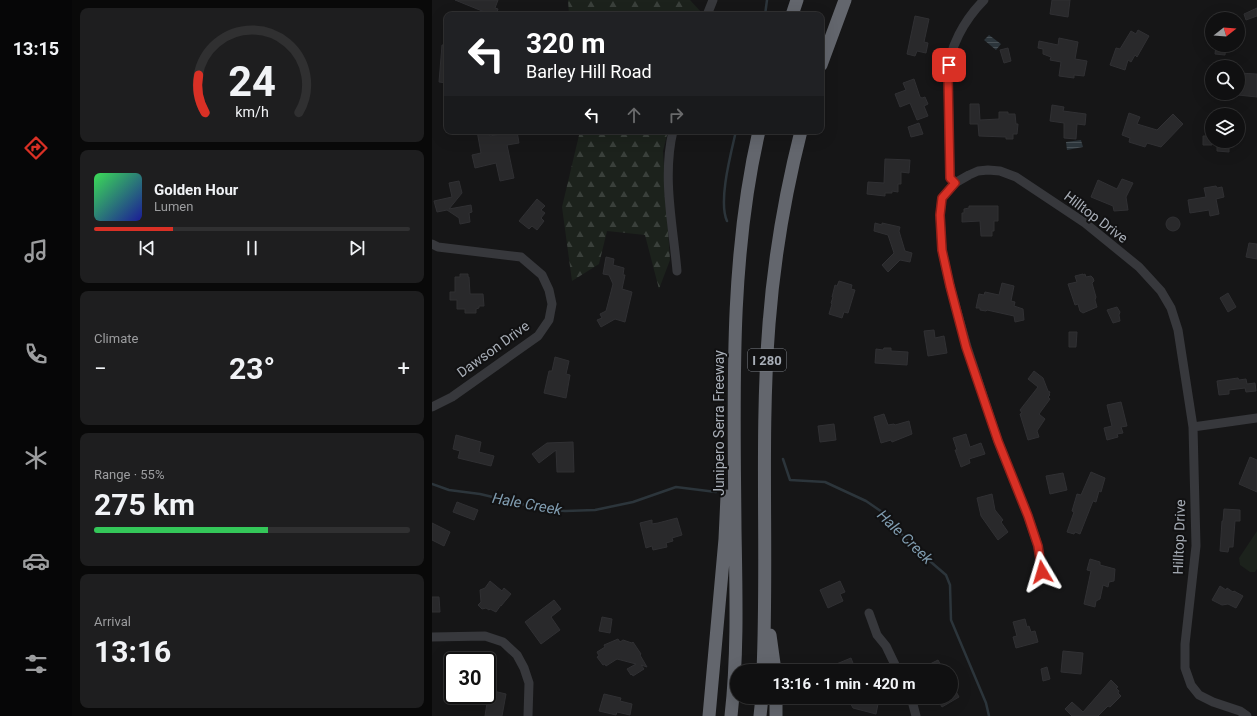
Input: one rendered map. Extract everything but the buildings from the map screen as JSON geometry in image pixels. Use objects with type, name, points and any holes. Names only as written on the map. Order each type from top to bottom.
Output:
[{"type":"highway","points":[[793,12],[797,0]]},
{"type":"highway","points":[[824,57],[845,0]]},
{"type":"highway","name":"Junipero Serra Freeway","points":[[731,716],[736,580],[734,435],[738,278],[742,227],[750,167],[758,134]]},
{"type":"highway","name":"I 280","points":[[763,664],[766,422],[769,325],[783,218],[793,164],[801,134]]},
{"type":"highway","points":[[709,716],[725,539],[727,494],[734,435]]},
{"type":"highway","points":[[764,592],[774,664]]},
{"type":"highway","points":[[760,716],[761,704]]},
{"type":"highway","points":[[776,704],[776,716]]},
{"type":"street","points":[[708,12],[713,0]]},
{"type":"street","points":[[955,183],[950,178],[949,65],[961,32],[972,13],[984,0]]},
{"type":"street","points":[[672,134],[668,154],[668,193],[677,271]]},
{"type":"street","name":"Hilltop Drive","points":[[1042,572],[1038,546],[1028,516],[998,441],[966,347],[942,250],[940,215],[942,198],[955,183],[978,171],[1000,171],[1016,177],[1085,222],[1147,275],[1161,291],[1171,308],[1178,330],[1193,427],[1196,546],[1185,644],[1185,668],[1191,685],[1199,695],[1213,702],[1240,711],[1247,716]]},
{"type":"street","name":"Dawson Drive","points":[[432,244],[438,247],[521,257],[542,275],[549,290],[552,304],[548,320],[538,336],[452,397],[432,407]]},
{"type":"street","points":[[1193,427],[1257,418]]},
{"type":"street","points":[[869,613],[877,635],[886,646],[895,664]]},
{"type":"street","points":[[432,637],[484,636],[503,642],[517,655],[524,668],[529,683],[528,716]]},
{"type":"street","points":[[913,704],[916,716]]},
{"type":"green space","points":[[568,0],[690,0],[701,12],[569,12]]},
{"type":"green space","points":[[579,134],[667,134],[663,151],[670,260],[659,289],[645,235],[607,231],[599,264],[572,281],[562,207]]},
{"type":"green space","points":[[1257,531],[1257,569],[1255,572],[1250,572],[1240,565],[1239,558]]},
{"type":"shaded area","points":[[989,35],[1001,44],[996,50],[984,40]]},
{"type":"shaded area","points":[[1081,140],[1083,147],[1067,150],[1066,142]]},
{"type":"waterway","points":[[765,12],[767,0]]},
{"type":"waterway","points":[[727,221],[724,202],[726,177],[735,134]]},
{"type":"waterway","name":"Hale Creek","points":[[783,459],[790,480],[825,482],[866,501],[885,514],[910,544],[946,575],[950,585],[951,620],[986,703],[989,716]]},
{"type":"waterway","name":"Hale Creek","points":[[432,484],[449,490],[480,494],[543,509],[565,511],[595,510],[633,502],[676,487],[716,492]]},
{"type":"route","points":[[949,65],[950,178],[955,183],[942,198],[940,215],[942,250],[966,347],[998,441],[1028,516],[1038,546],[1042,572]]}]
